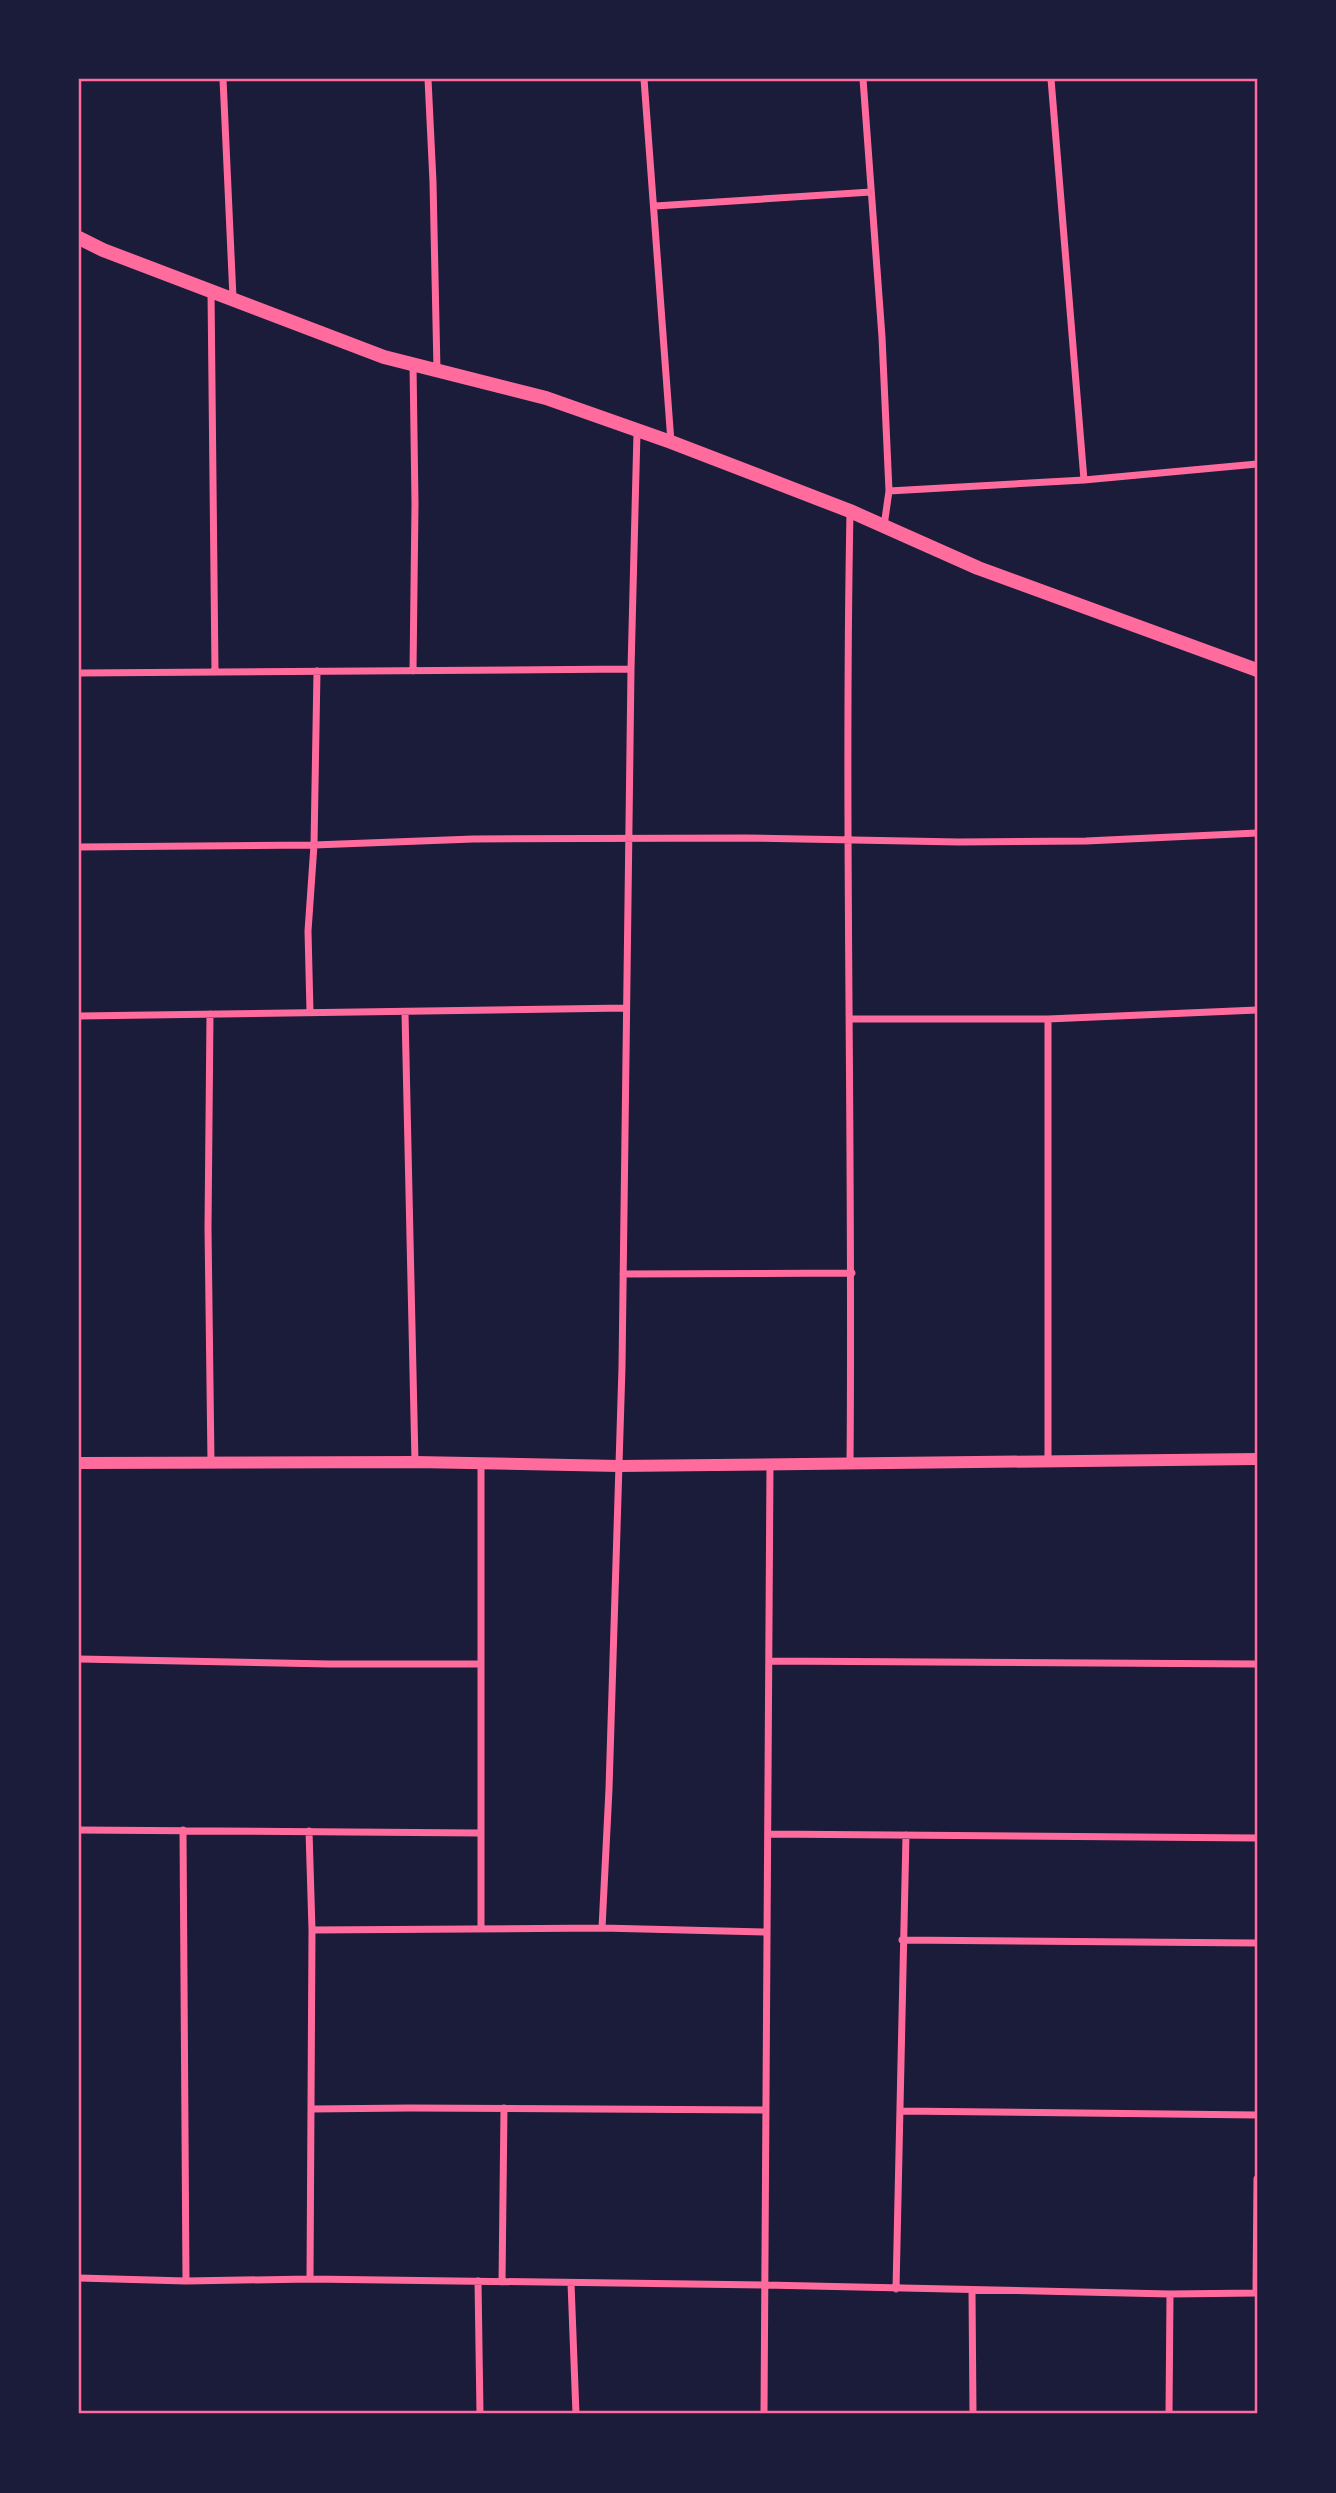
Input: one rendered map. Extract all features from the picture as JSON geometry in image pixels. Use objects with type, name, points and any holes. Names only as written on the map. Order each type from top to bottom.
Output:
[{"type":"main road","points":[[79,239],[384,357],[546,398],[671,442],[850,511],[978,568],[1257,670]]},
{"type":"street","points":[[223,79],[233,300]]},
{"type":"street","points":[[428,79],[437,370]]},
{"type":"street","points":[[644,79],[671,442]]},
{"type":"street","points":[[863,79],[882,337],[889,491],[884,526]]},
{"type":"street","points":[[1051,79],[1084,480]]},
{"type":"street","points":[[655,206],[871,192]]},
{"type":"street","points":[[211,291],[215,672]]},
{"type":"street","points":[[413,363],[413,671]]},
{"type":"street","points":[[602,1928],[619,1466],[637,432]]},
{"type":"street","points":[[889,491],[1084,480],[1257,464]]},
{"type":"street","points":[[850,511],[847,668],[852,1273],[850,1463]]},
{"type":"street","points":[[79,673],[631,669]]},
{"type":"street","points":[[310,1012],[308,931],[314,845],[317,671]]},
{"type":"street","points":[[79,848],[314,845],[473,839],[1086,841],[1257,834]]},
{"type":"street","points":[[79,1016],[626,1008]]},
{"type":"street","points":[[849,1019],[1048,1019],[1257,1010]]},
{"type":"street","points":[[405,1013],[415,1462]]},
{"type":"street","points":[[210,1014],[208,1228],[211,1462]]},
{"type":"street","points":[[1048,1019],[1048,1461]]},
{"type":"street","points":[[623,1274],[852,1273]]},
{"type":"street","points":[[79,1463],[415,1462],[619,1466],[1257,1460]]},
{"type":"street","points":[[481,1463],[481,1928]]},
{"type":"street","points":[[764,2414],[770,1464]]},
{"type":"street","points":[[79,1659],[480,1664]]},
{"type":"street","points":[[769,1661],[1257,1664]]},
{"type":"street","points":[[79,1830],[480,1833]]},
{"type":"street","points":[[183,1830],[186,2281]]},
{"type":"street","points":[[309,1831],[312,1930],[310,2279]]},
{"type":"street","points":[[768,1834],[1257,1838]]},
{"type":"street","points":[[896,2290],[905,1835]]},
{"type":"street","points":[[312,1930],[602,1928],[767,1932]]},
{"type":"street","points":[[902,1940],[1257,1943]]},
{"type":"street","points":[[502,2282],[504,2108]]},
{"type":"street","points":[[312,2109],[766,2110]]},
{"type":"street","points":[[900,2111],[1257,2115]]},
{"type":"street","points":[[79,2278],[765,2285],[1170,2294],[1257,2293],[1257,2179]]},
{"type":"street","points":[[478,2281],[480,2414]]},
{"type":"street","points":[[571,2283],[576,2414]]},
{"type":"street","points":[[972,2291],[972,2414]]},
{"type":"street","points":[[1169,2414],[1170,2294]]}]
